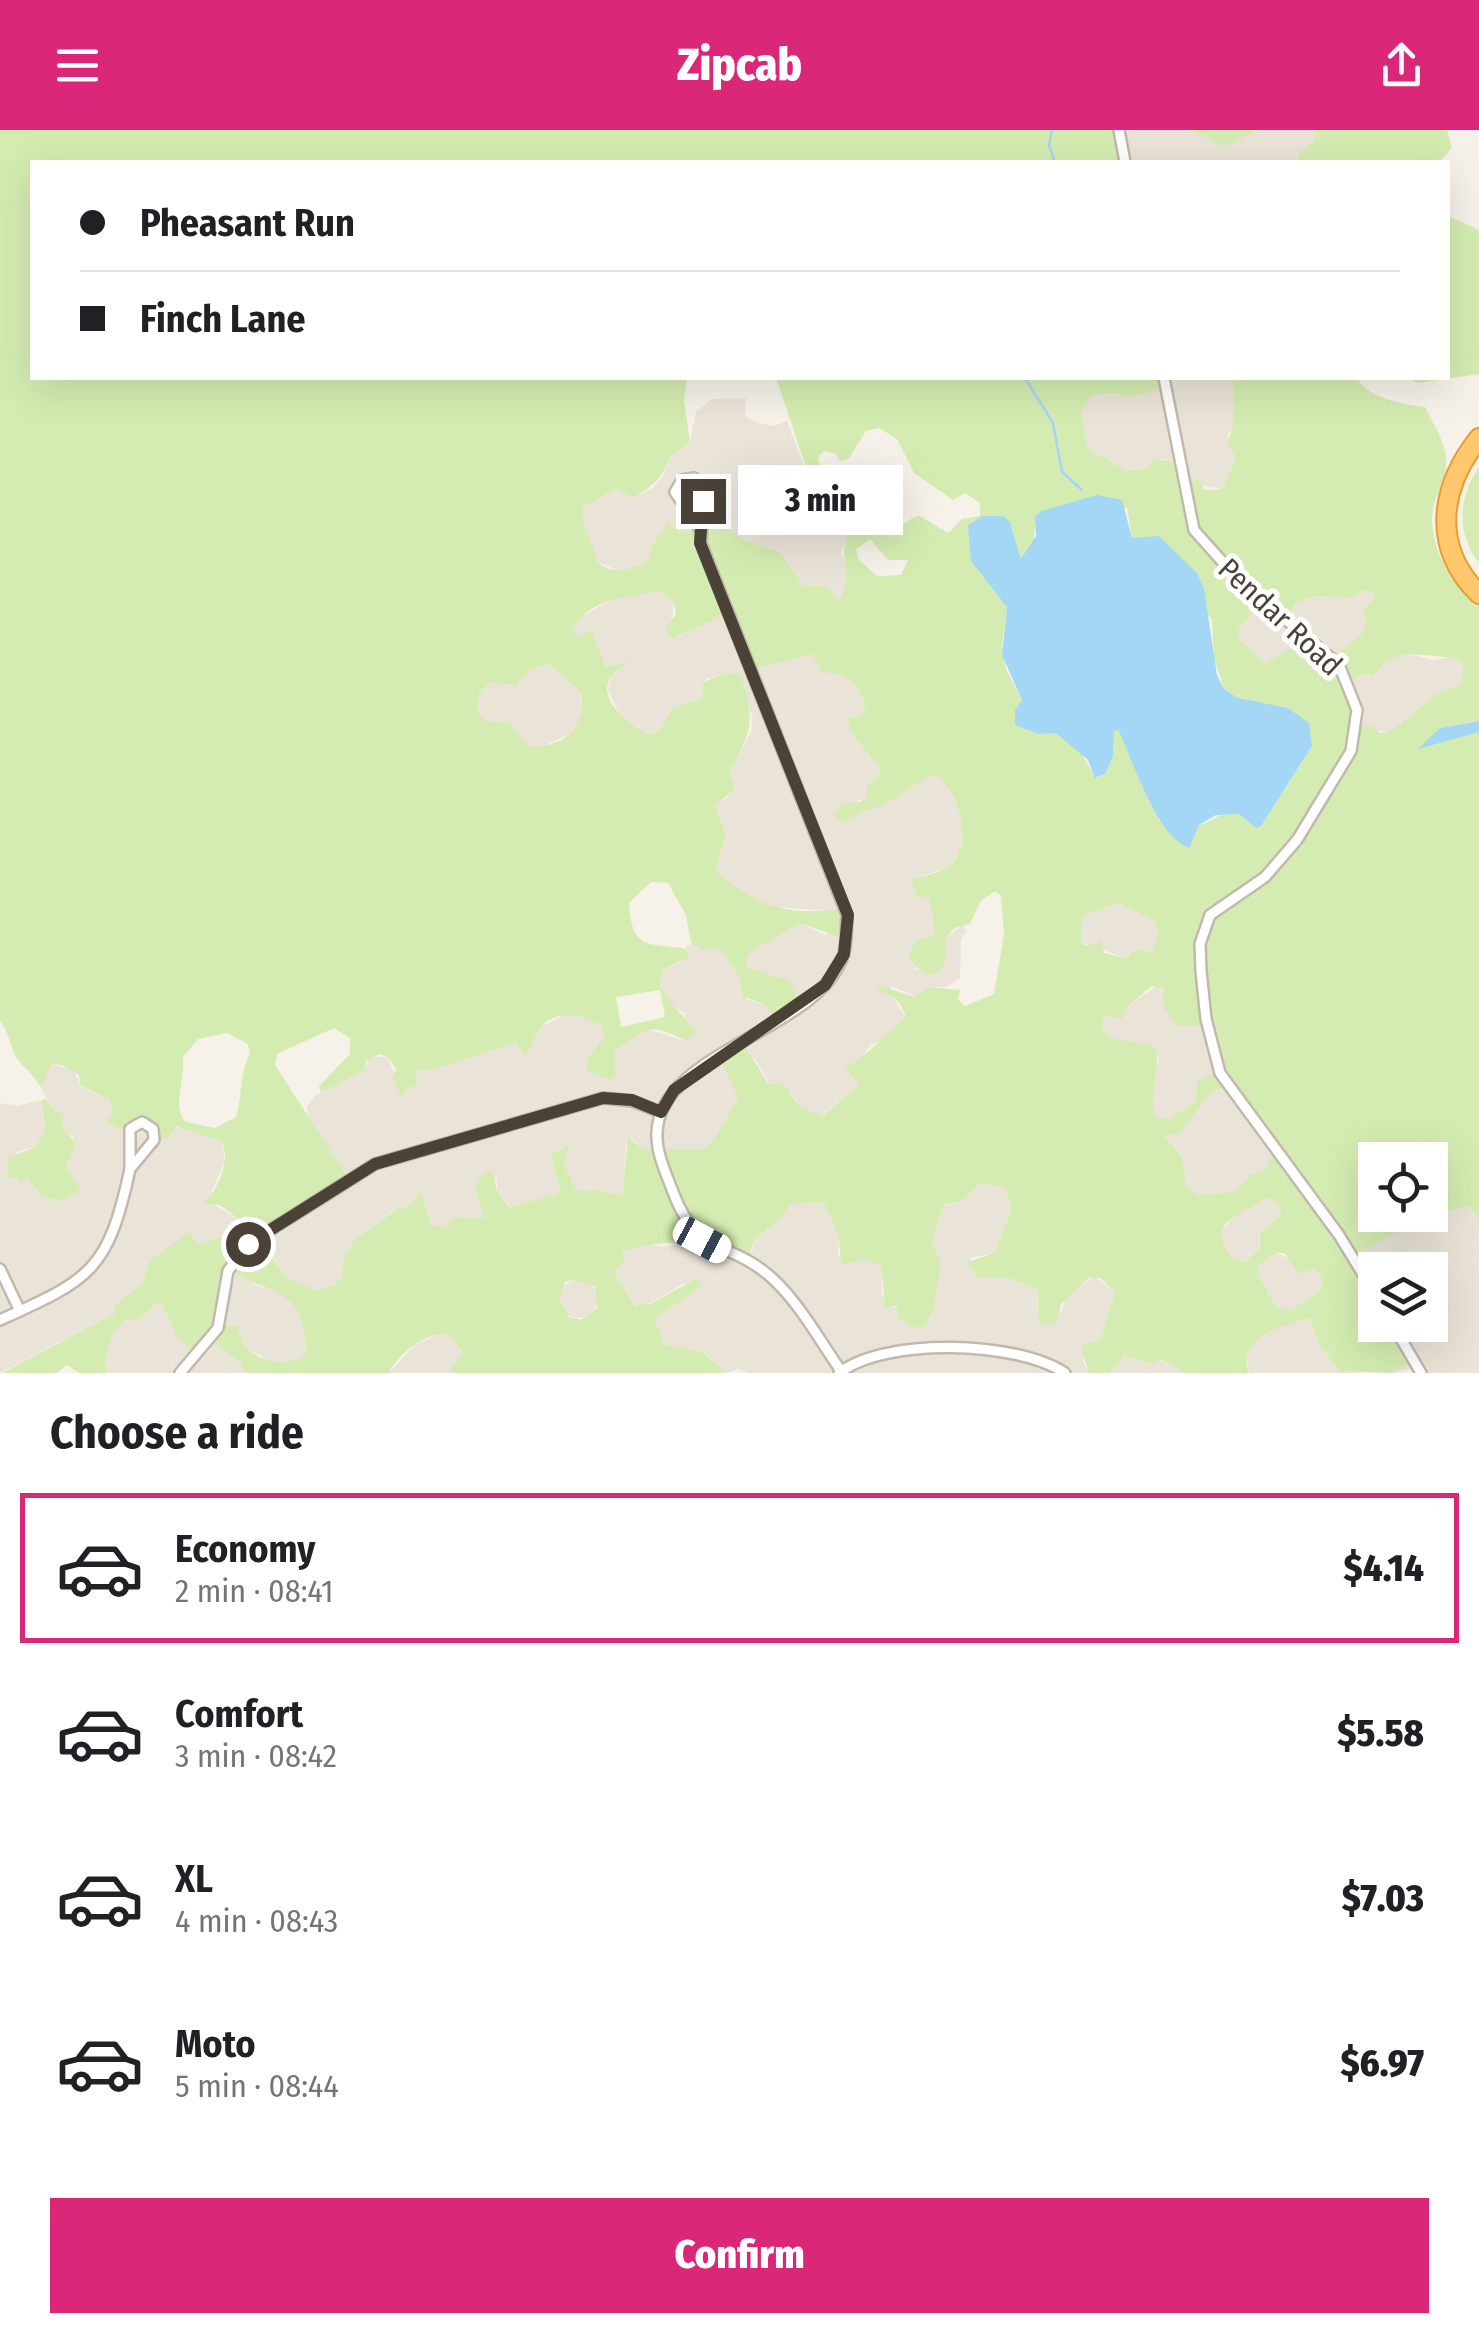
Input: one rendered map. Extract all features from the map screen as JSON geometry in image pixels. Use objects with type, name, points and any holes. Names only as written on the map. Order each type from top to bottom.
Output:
[{"type":"highway","points":[[1479,438],[1454,476],[1445,510],[1450,550],[1479,594]]},
{"type":"highway","points":[[1479,452],[1457,493],[1454,523],[1460,550],[1479,580]]},
{"type":"street","points":[[1119,130],[1125,160]]},
{"type":"street","name":"Pendar Road","points":[[1164,380],[1190,515],[1202,542],[1331,657],[1354,696],[1353,742],[1326,794],[1272,871],[1210,915],[1200,955],[1206,1018],[1224,1080],[1340,1235],[1358,1265]]},
{"type":"street","points":[[701,532],[676,492],[682,480],[694,478],[702,486],[701,532],[700,543],[848,915],[844,954],[825,985],[674,1090],[661,1112],[656,1132],[660,1159],[680,1212],[702,1240],[772,1278],[840,1372],[880,1352],[925,1350],[1016,1354],[1041,1359],[1065,1373]]},
{"type":"street","points":[[180,1373],[218,1328],[228,1271],[248,1244],[375,1164],[603,1098],[632,1100],[661,1112]]},
{"type":"street","points":[[0,1320],[90,1273],[108,1239],[130,1169],[130,1129],[142,1122],[154,1134],[151,1147],[130,1169]]},
{"type":"street","points":[[0,1268],[20,1311]]},
{"type":"street","points":[[1404,1342],[1421,1373]]},
{"type":"shaded area","points":[[1119,130],[1190,130],[1224,142],[1253,130],[1316,130],[1314,141],[1300,152],[1298,160],[1125,160]]},
{"type":"shaded area","points":[[1158,380],[1233,380],[1233,428],[1227,435],[1236,457],[1223,489],[1185,483],[1178,461],[1161,459],[1147,468],[1126,471],[1087,448],[1081,411],[1092,395],[1118,393]]},
{"type":"shaded area","points":[[746,398],[745,416],[755,422],[773,426],[787,421],[822,514],[843,527],[847,537],[841,552],[849,575],[847,589],[838,601],[819,588],[803,585],[781,558],[748,540],[696,530],[658,542],[649,559],[634,569],[622,572],[597,562],[581,520],[583,507],[616,489],[635,496],[652,488],[662,478],[670,456],[690,442],[696,412],[712,399]]},
{"type":"shaded area","points":[[1365,590],[1374,592],[1375,598],[1362,635],[1334,656],[1309,638],[1265,664],[1240,640],[1238,630],[1264,598],[1293,610],[1298,602],[1314,596],[1350,598]]},
{"type":"shaded area","points":[[660,591],[674,602],[671,625],[679,636],[729,612],[768,662],[813,654],[821,672],[840,672],[853,682],[864,698],[865,709],[858,718],[869,754],[881,769],[868,797],[849,804],[847,819],[900,795],[915,781],[935,775],[946,781],[963,818],[960,852],[949,867],[912,880],[917,895],[930,898],[934,907],[935,936],[915,969],[937,974],[946,962],[946,939],[962,925],[967,931],[961,939],[960,978],[947,987],[929,987],[916,997],[891,986],[890,994],[906,1017],[885,1040],[870,1045],[862,1058],[846,1068],[859,1085],[821,1116],[799,1106],[792,1093],[769,1083],[754,1057],[732,1079],[738,1098],[711,1145],[702,1149],[643,1149],[631,1138],[626,1145],[622,1196],[602,1190],[577,1191],[564,1164],[570,1145],[550,1154],[560,1190],[557,1194],[510,1207],[497,1192],[497,1177],[484,1218],[455,1217],[446,1228],[432,1225],[421,1191],[406,1209],[397,1208],[355,1239],[344,1255],[342,1276],[334,1285],[315,1290],[288,1279],[260,1240],[330,1151],[308,1119],[307,1106],[316,1095],[365,1070],[370,1057],[388,1057],[402,1097],[417,1070],[432,1070],[517,1043],[526,1055],[540,1027],[566,1014],[584,1015],[602,1026],[604,1037],[589,1058],[589,1067],[616,1076],[614,1051],[643,1028],[686,1041],[685,1013],[668,1003],[659,982],[663,969],[682,961],[689,954],[686,946],[693,943],[719,947],[739,977],[741,994],[748,1000],[766,1005],[798,1000],[782,979],[747,967],[748,954],[800,923],[827,936],[827,911],[764,906],[735,888],[715,869],[726,835],[715,806],[728,797],[730,771],[751,732],[753,719],[740,675],[708,678],[702,682],[703,697],[672,709],[659,731],[648,734],[621,717],[608,690],[611,677],[627,662],[606,667],[590,630],[579,638],[572,630],[579,618],[618,596]]},
{"type":"shaded area","points":[[1404,653],[1433,660],[1453,657],[1463,663],[1462,684],[1437,694],[1390,733],[1357,725],[1350,681],[1363,674],[1374,676],[1383,662]]},
{"type":"shaded area","points":[[549,664],[581,692],[582,721],[573,732],[542,747],[529,747],[514,727],[486,721],[477,711],[479,693],[490,683],[516,685],[530,670]]},
{"type":"shaded area","points":[[1119,903],[1154,921],[1159,932],[1152,952],[1138,948],[1125,958],[1081,942],[1082,916]]},
{"type":"shaded area","points":[[1158,985],[1167,999],[1207,1024],[1218,1071],[1196,1101],[1169,1119],[1154,1118],[1150,1096],[1159,1059],[1147,1047],[1111,1038],[1102,1027],[1104,1016],[1128,1006]]},
{"type":"shaded area","points":[[52,1064],[74,1070],[80,1086],[110,1100],[124,1131],[186,1127],[222,1142],[225,1161],[207,1201],[237,1218],[238,1230],[199,1245],[189,1233],[150,1260],[142,1284],[117,1304],[115,1313],[0,1373],[0,1103],[17,1106],[42,1100],[47,1130],[35,1147],[16,1152],[17,1176],[27,1177],[40,1194],[60,1202],[74,1193],[66,1166],[76,1143],[73,1136],[65,1133],[41,1088]]},
{"type":"shaded area","points":[[1227,1087],[1274,1147],[1267,1168],[1249,1175],[1237,1191],[1197,1195],[1186,1188],[1182,1156],[1163,1136],[1181,1129],[1210,1093]]},
{"type":"shaded area","points":[[974,1185],[1005,1187],[1012,1208],[994,1253],[970,1258],[984,1278],[1008,1278],[1038,1289],[1037,1309],[1062,1311],[1066,1297],[1094,1276],[1115,1292],[1100,1341],[1082,1360],[1089,1373],[749,1373],[738,1369],[726,1373],[703,1351],[665,1345],[656,1328],[654,1319],[662,1311],[700,1287],[683,1284],[643,1307],[635,1304],[614,1272],[625,1260],[622,1251],[644,1243],[661,1247],[703,1242],[751,1252],[755,1238],[781,1219],[790,1204],[824,1203],[839,1239],[838,1256],[844,1262],[864,1259],[881,1266],[882,1295],[916,1328],[928,1321],[940,1272],[932,1243],[943,1206],[961,1201]]},
{"type":"shaded area","points":[[1265,1198],[1273,1198],[1281,1207],[1281,1216],[1259,1237],[1260,1248],[1244,1261],[1234,1260],[1220,1242],[1220,1233],[1237,1213]]},
{"type":"shaded area","points":[[1473,1204],[1479,1220],[1479,1373],[1421,1373],[1417,1368],[1390,1373],[1397,1368],[1395,1342],[1448,1342],[1448,1252],[1359,1252],[1396,1232],[1448,1232],[1448,1212]]},
{"type":"shaded area","points":[[1276,1253],[1314,1269],[1322,1279],[1321,1290],[1291,1310],[1276,1307],[1258,1275],[1258,1266]]},
{"type":"shaded area","points":[[231,1271],[263,1288],[278,1288],[291,1299],[305,1328],[307,1353],[298,1361],[278,1365],[249,1350],[230,1327],[218,1326],[220,1288]]},
{"type":"shaded area","points":[[578,1280],[592,1285],[597,1299],[592,1313],[578,1318],[564,1313],[559,1299],[564,1285]]},
{"type":"shaded area","points":[[161,1303],[169,1320],[212,1341],[241,1363],[245,1373],[109,1373],[105,1369],[107,1348],[115,1328],[125,1319]]},
{"type":"shaded area","points":[[1311,1318],[1319,1344],[1337,1368],[1358,1373],[1249,1373],[1246,1354],[1250,1346],[1278,1326]]},
{"type":"shaded area","points":[[441,1333],[449,1335],[463,1353],[450,1370],[452,1373],[389,1373],[415,1345]]},
{"type":"shaded area","points":[[1125,1356],[1151,1364],[1159,1359],[1185,1373],[1110,1373]]},
{"type":"green space","points":[[0,130],[1119,130],[1125,160],[30,160],[30,380],[687,380],[684,401],[690,442],[670,456],[661,475],[641,493],[634,497],[616,489],[583,507],[597,562],[610,569],[629,569],[649,559],[651,547],[668,522],[681,532],[695,530],[709,515],[742,539],[780,552],[803,585],[827,587],[838,601],[846,585],[847,537],[843,527],[822,514],[777,380],[1164,380],[1164,386],[1130,398],[1118,393],[1092,395],[1081,411],[1087,448],[1127,471],[1147,468],[1154,460],[1179,461],[1185,483],[1199,480],[1205,490],[1223,489],[1236,457],[1227,443],[1233,427],[1233,380],[1358,380],[1378,396],[1425,407],[1442,442],[1446,465],[1433,511],[1435,542],[1452,578],[1479,602],[1479,721],[1440,728],[1434,743],[1479,732],[1479,1220],[1470,1205],[1448,1212],[1448,1142],[1358,1142],[1358,1232],[1397,1232],[1353,1256],[1358,1265],[1358,1342],[1403,1342],[1414,1362],[1390,1373],[1339,1371],[1319,1344],[1310,1318],[1276,1329],[1255,1342],[1247,1361],[1249,1373],[1185,1373],[1160,1359],[1151,1364],[1125,1356],[1110,1373],[1089,1373],[1081,1348],[1085,1343],[1100,1341],[1115,1292],[1100,1278],[1089,1278],[1061,1304],[1057,1322],[1043,1325],[1038,1321],[1038,1289],[1008,1278],[978,1278],[967,1262],[994,1253],[1012,1208],[1005,1188],[985,1184],[943,1206],[932,1243],[940,1259],[933,1311],[925,1325],[915,1328],[899,1320],[896,1306],[885,1307],[881,1266],[864,1259],[841,1265],[839,1239],[824,1203],[790,1204],[781,1219],[755,1238],[746,1262],[701,1243],[661,1244],[622,1251],[625,1260],[614,1272],[635,1305],[650,1304],[696,1279],[701,1287],[654,1319],[665,1345],[702,1351],[726,1373],[452,1373],[450,1370],[463,1353],[449,1335],[441,1334],[414,1345],[389,1373],[245,1373],[241,1363],[212,1341],[196,1354],[177,1337],[161,1303],[142,1317],[125,1319],[120,1324],[108,1348],[105,1368],[109,1373],[79,1373],[67,1365],[57,1373],[2,1373],[115,1313],[116,1304],[142,1284],[150,1260],[189,1232],[199,1245],[238,1230],[237,1218],[220,1205],[202,1203],[221,1175],[225,1158],[222,1142],[176,1126],[169,1137],[155,1141],[146,1129],[136,1129],[131,1134],[106,1121],[113,1111],[110,1100],[80,1085],[79,1075],[52,1064],[41,1088],[16,1057],[0,1021]],"holes":[[[879,428],[897,439],[914,473],[953,500],[965,493],[980,503],[980,516],[962,519],[948,533],[918,515],[898,527],[890,525],[886,509],[862,480],[838,487],[818,461],[819,455],[825,451],[836,454],[840,461],[849,458],[866,431]],[[1127,508],[1132,538],[1212,619],[1214,658],[1224,689],[1312,746],[1283,792],[1245,817],[1226,814],[1196,826],[1159,820],[1118,730],[1114,730],[1113,757],[1105,774],[1096,778],[1080,751],[1056,732],[1039,734],[1015,710],[1022,700],[1006,669],[1002,645],[1007,607],[983,516],[1003,516],[1010,522],[1021,559],[1033,546],[1036,517]],[[870,539],[888,560],[908,560],[901,575],[877,576],[859,560],[856,549]],[[1365,590],[1374,593],[1362,611],[1367,621],[1362,634],[1333,657],[1309,638],[1265,663],[1240,640],[1238,630],[1264,598],[1286,618],[1298,602],[1314,596],[1350,598]],[[660,591],[674,602],[676,614],[665,629],[673,638],[729,613],[753,669],[812,654],[821,672],[838,674],[857,686],[865,709],[858,718],[848,718],[850,731],[881,769],[875,781],[868,783],[867,797],[860,802],[842,803],[835,815],[842,823],[930,777],[935,775],[944,782],[961,819],[961,846],[949,866],[911,880],[917,896],[930,898],[935,936],[915,941],[908,958],[924,974],[937,974],[946,962],[946,939],[954,928],[970,924],[981,901],[995,891],[1001,896],[1004,934],[994,994],[965,1006],[958,999],[960,990],[929,987],[915,997],[875,984],[880,992],[896,1000],[906,1017],[845,1068],[859,1085],[822,1116],[799,1106],[785,1085],[768,1083],[743,1043],[720,1059],[738,1098],[711,1144],[702,1149],[643,1149],[628,1137],[622,1196],[601,1190],[577,1191],[564,1164],[570,1144],[550,1154],[560,1190],[557,1194],[509,1207],[497,1192],[492,1170],[479,1176],[475,1186],[484,1218],[455,1217],[446,1228],[431,1224],[421,1190],[406,1209],[398,1208],[355,1239],[344,1255],[342,1276],[334,1285],[316,1290],[288,1279],[260,1241],[348,1178],[275,1065],[277,1054],[334,1028],[350,1038],[350,1054],[319,1086],[321,1093],[365,1070],[366,1061],[380,1054],[388,1057],[396,1069],[392,1078],[402,1098],[405,1090],[416,1085],[417,1070],[432,1070],[516,1043],[525,1056],[541,1027],[555,1017],[571,1015],[602,1026],[604,1037],[588,1058],[586,1071],[610,1080],[616,1076],[614,1051],[640,1033],[654,1029],[686,1041],[696,1032],[659,982],[663,969],[689,957],[687,949],[644,942],[634,930],[629,903],[651,882],[668,883],[686,915],[691,943],[703,950],[719,947],[739,977],[742,996],[766,1005],[774,1019],[798,1000],[790,981],[747,967],[748,954],[800,923],[844,939],[842,908],[806,911],[773,906],[743,892],[715,869],[726,835],[715,806],[734,790],[730,771],[749,724],[740,674],[729,673],[702,682],[703,697],[672,709],[659,731],[648,734],[625,719],[608,694],[611,677],[630,661],[606,667],[591,629],[579,638],[572,630],[589,611],[623,597]],[[1404,654],[1457,660],[1463,663],[1462,684],[1437,694],[1390,732],[1380,733],[1373,725],[1357,725],[1350,681],[1363,674],[1374,676],[1384,662]],[[549,664],[581,692],[582,705],[570,733],[553,743],[529,747],[509,722],[486,721],[477,711],[479,693],[490,683],[516,685],[530,670]],[[1119,903],[1154,921],[1159,932],[1152,952],[1138,948],[1125,958],[1104,953],[1100,941],[1087,946],[1081,942],[1082,916]],[[1152,986],[1163,989],[1164,1008],[1177,1026],[1207,1025],[1218,1071],[1197,1081],[1196,1101],[1169,1119],[1154,1117],[1155,1046],[1111,1038],[1102,1027],[1104,1016],[1122,1019],[1128,1006]],[[660,990],[665,1017],[621,1027],[616,997]],[[227,1033],[248,1044],[250,1054],[236,1117],[215,1128],[186,1122],[180,1108],[183,1057],[198,1039]],[[1227,1087],[1274,1147],[1267,1168],[1249,1175],[1237,1191],[1197,1195],[1186,1187],[1182,1156],[1163,1136],[1180,1133],[1210,1093]],[[1265,1198],[1273,1199],[1281,1216],[1260,1233],[1260,1248],[1245,1261],[1234,1260],[1225,1247],[1223,1229],[1235,1216]],[[1276,1253],[1285,1253],[1298,1274],[1314,1269],[1322,1279],[1321,1290],[1291,1310],[1276,1307],[1258,1275],[1258,1266]],[[231,1271],[284,1297],[299,1316],[307,1353],[297,1359],[275,1362],[254,1354],[246,1347],[238,1326],[218,1325],[220,1288]],[[573,1280],[595,1286],[597,1308],[581,1320],[569,1317],[559,1299],[565,1282]]]},
{"type":"green space","points":[[1190,130],[1253,130],[1253,133],[1227,146]]},
{"type":"green space","points":[[1316,130],[1447,130],[1452,148],[1441,160],[1298,160],[1300,152],[1314,141]]},
{"type":"green space","points":[[1450,217],[1479,230],[1479,374],[1450,378]]},
{"type":"green space","points":[[1479,467],[1479,563],[1466,540],[1462,515],[1467,491]]},
{"type":"green space","points":[[46,1099],[55,1112],[64,1113],[61,1126],[76,1143],[66,1166],[81,1190],[60,1202],[40,1194],[27,1177],[21,1183],[17,1176],[7,1180],[8,1158],[35,1147],[46,1130],[42,1100]]},
{"type":"water","points":[[1097,495],[1122,500],[1132,538],[1159,536],[1197,573],[1204,589],[1217,675],[1224,689],[1238,698],[1288,708],[1309,723],[1312,746],[1261,826],[1256,828],[1239,814],[1216,815],[1199,825],[1189,848],[1177,841],[1156,814],[1118,730],[1114,731],[1113,757],[1105,774],[1095,778],[1088,760],[1056,733],[1039,734],[1015,725],[1015,710],[1022,700],[1002,655],[1007,607],[971,561],[968,525],[983,516],[1003,516],[1010,522],[1021,559],[1036,536],[1035,517],[1041,511]]},
{"type":"water","points":[[1479,721],[1479,732],[1418,749],[1440,728]]},
{"type":"waterway","points":[[1052,130],[1049,146],[1054,160]]},
{"type":"waterway","points":[[1026,380],[1053,423],[1062,472],[1082,490]]},
{"type":"route","points":[[248,1244],[375,1164],[422,1148],[603,1098],[632,1100],[661,1112],[674,1090],[825,985],[844,954],[848,915],[700,543],[703,501]]}]
